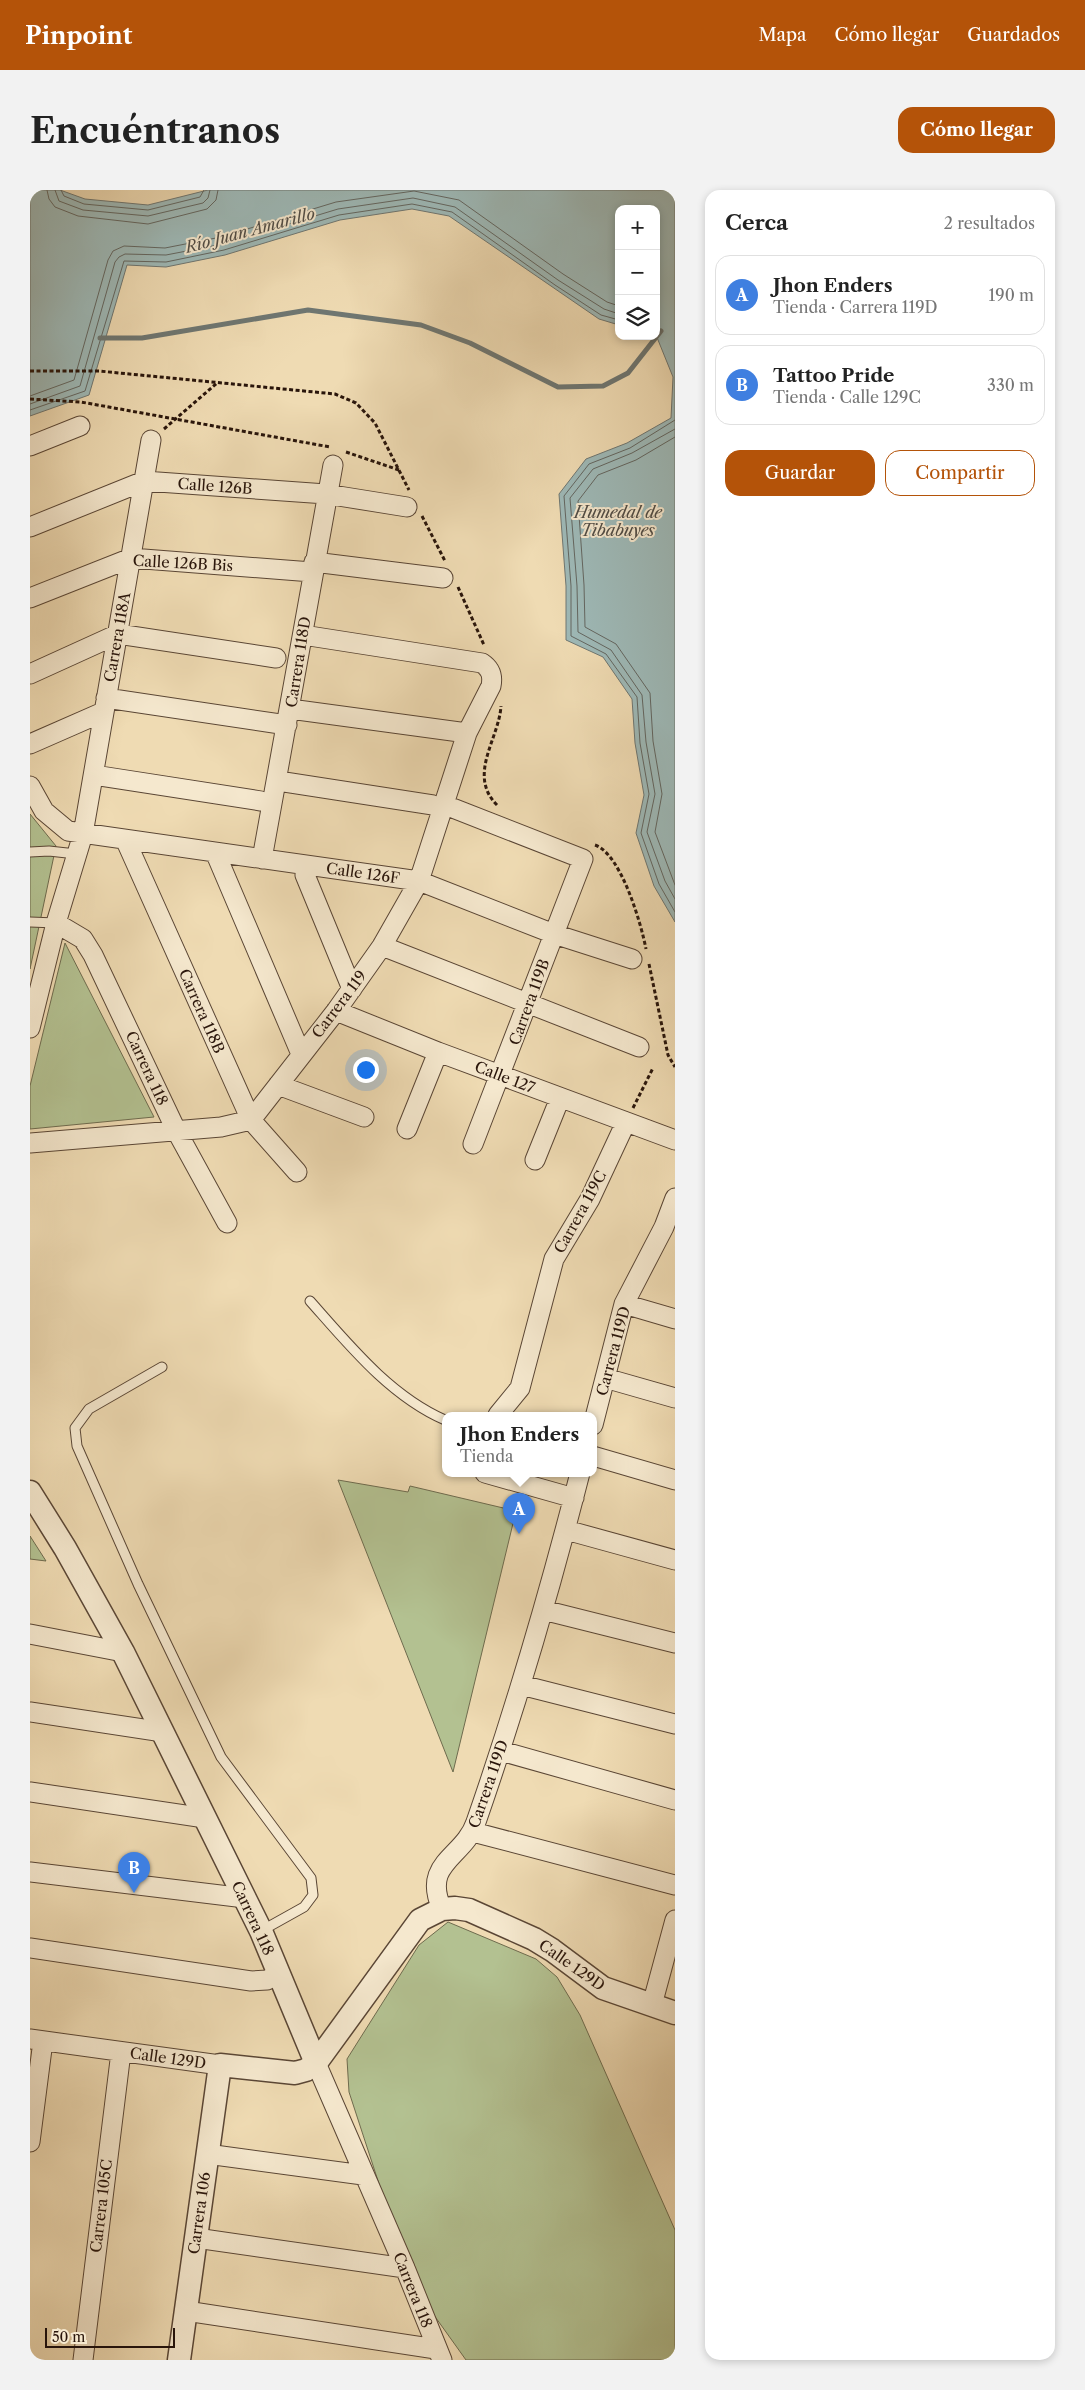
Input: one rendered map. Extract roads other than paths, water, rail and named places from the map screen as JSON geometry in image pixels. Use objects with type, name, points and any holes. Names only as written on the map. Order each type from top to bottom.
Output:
[{"type":"street","points":[[30,446],[80,426]]},
{"type":"street","name":"Carrera 118A","points":[[30,1028],[56,923],[83,834],[151,440]]},
{"type":"street","name":"Carrera 118D","points":[[262,859],[278,781],[326,494],[338,455]]},
{"type":"street","name":"Calle 126B","points":[[30,527],[144,481],[326,494],[414,506]]},
{"type":"street","name":"Calle 126B Bis","points":[[30,598],[131,558],[448,575]]},
{"type":"street","points":[[30,674],[118,634],[276,658]]},
{"type":"street","name":"Carrera 119","points":[[251,1120],[352,989],[382,946],[419,881],[439,805],[467,733],[490,686],[491,673],[488,667],[482,663],[303,636]]},
{"type":"street","points":[[30,744],[105,705],[289,717],[467,733]]},
{"type":"street","points":[[94,774],[261,801]]},
{"type":"street","points":[[278,781],[439,805]]},
{"type":"street","points":[[30,786],[44,810],[68,832],[83,834]]},
{"type":"street","name":"Carrera 119B","points":[[439,805],[587,851],[473,1144]]},
{"type":"street","name":"Calle 126F","points":[[83,834],[419,881],[554,934],[642,958]]},
{"type":"street","name":"Carrera 118B","points":[[125,839],[251,1120],[297,1172]]},
{"type":"street","points":[[215,852],[301,1054]]},
{"type":"street","points":[[305,875],[352,989]]},
{"type":"street","name":"Carrera 118","points":[[56,923],[83,939],[93,955],[176,1130],[227,1223]]},
{"type":"street","points":[[382,946],[639,1048]]},
{"type":"street","name":"Calle 127","points":[[336,1011],[501,1076],[675,1140]]},
{"type":"street","points":[[408,1129],[438,1052]]},
{"type":"street","points":[[278,1085],[364,1117]]},
{"type":"street","points":[[535,1160],[560,1098]]},
{"type":"street","points":[[30,1143],[221,1127],[251,1120]]},
{"type":"street","name":"Carrera 119C","points":[[500,1412],[520,1388],[554,1259],[590,1199],[626,1122]]},
{"type":"street","name":"Carrera 119D","points":[[596,1412],[624,1304],[664,1227],[675,1198]]},
{"type":"street","points":[[624,1304],[675,1319]]},
{"type":"street","points":[[605,1378],[675,1398]]},
{"type":"street","points":[[597,1457],[675,1480]]},
{"type":"street","points":[[499,1477],[574,1498]]},
{"type":"street","name":"Carrera 119D","points":[[442,1909],[438,1899],[436,1881],[441,1869],[473,1832],[501,1751],[566,1530],[579,1477]]},
{"type":"street","name":"Carrera 118","points":[[30,1492],[65,1548],[123,1652],[261,1931],[279,1974],[311,2067],[363,2174],[405,2268],[439,2355]]},
{"type":"street","points":[[566,1530],[675,1560]]},
{"type":"street","points":[[543,1610],[675,1644]]},
{"type":"street","points":[[30,1634],[123,1652]]},
{"type":"street","points":[[521,1684],[675,1724]]},
{"type":"street","points":[[30,1712],[162,1732]]},
{"type":"street","points":[[501,1751],[675,1800]]},
{"type":"street","points":[[30,1792],[205,1818]]},
{"type":"street","points":[[473,1832],[675,1885]]},
{"type":"street","points":[[30,1872],[245,1898]]},
{"type":"street","name":"Calle 129D","points":[[442,1909],[456,1908],[469,1910],[534,1939],[604,1988],[675,2013]]},
{"type":"street","points":[[311,2067],[412,1929],[430,1913],[442,1909]]},
{"type":"street","points":[[652,2005],[675,1920]]},
{"type":"street","points":[[30,1948],[251,1981],[267,1980],[279,1974]]},
{"type":"street","points":[[30,2142],[37,2040]]},
{"type":"street","name":"Calle 129D","points":[[37,2040],[220,2065],[295,2073],[311,2067]]},
{"type":"street","name":"Carrera 105C","points":[[83,2360],[121,2052]]},
{"type":"street","name":"Carrera 106","points":[[179,2360],[220,2065]]},
{"type":"street","points":[[207,2154],[363,2174]]},
{"type":"street","points":[[196,2238],[405,2268]]},
{"type":"street","points":[[186,2311],[439,2355]]},
{"type":"lane","points":[[30,852],[49,851],[76,854]]},
{"type":"lane","points":[[30,922],[56,923]]},
{"type":"lane","points":[[310,1301],[357,1354],[409,1399],[442,1418]]},
{"type":"lane","points":[[162,1367],[89,1409],[75,1428],[77,1446],[138,1584],[221,1757],[311,1878],[313,1894],[304,1907],[261,1931]]},
{"type":"water","points":[[30,190],[60,190],[85,199],[148,205],[208,190],[675,190],[675,922],[654,886],[636,833],[644,795],[635,743],[632,699],[603,657],[566,640],[566,586],[559,494],[586,459],[627,443],[671,418],[673,377],[658,340],[660,340],[660,205],[615,205],[615,324],[599,319],[449,216],[412,209],[340,220],[225,255],[166,267],[127,265],[89,395],[30,416]]},
{"type":"waterway","points":[[100,338],[142,338],[308,310],[421,325],[470,343],[558,387],[603,386],[628,373],[661,331]]},
{"type":"place","name":"Jhon Enders","points":[[519,1534]]},
{"type":"place","name":"Tattoo Pride","points":[[134,1893]]},
{"type":"water label","name":"Río Juan Amarillo","points":[[250,230]]},
{"type":"water label","name":"Humedal de Tibabuyes","points":[[618,521]]}]
